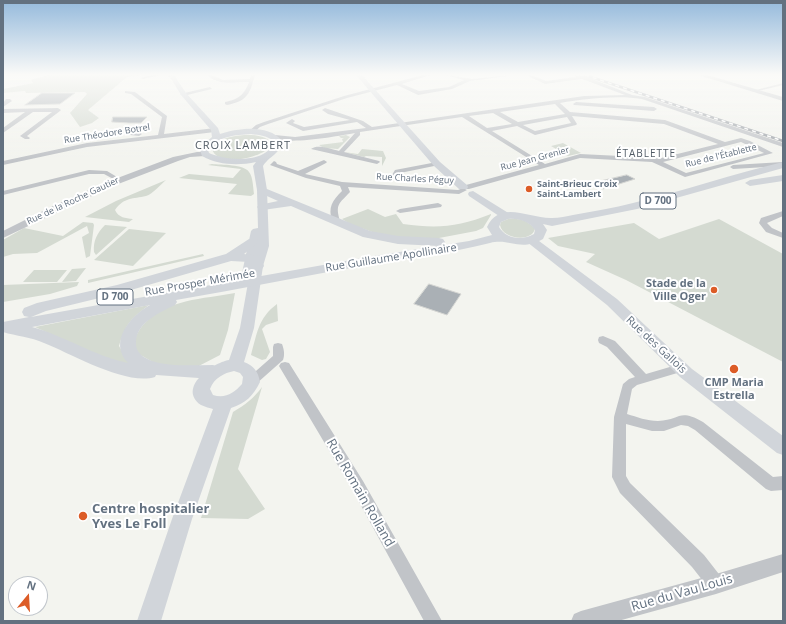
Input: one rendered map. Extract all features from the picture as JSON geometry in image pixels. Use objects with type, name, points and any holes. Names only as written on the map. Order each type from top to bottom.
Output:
[{"type":"main road","points":[[190,104],[214,136]]},
{"type":"main road","points":[[384,104],[437,164],[467,189],[506,216],[518,216],[531,219],[540,226],[536,237]]},
{"type":"main road","points":[[254,262],[264,235],[262,190],[258,164],[263,158],[274,151],[277,141],[260,132],[235,133],[214,136],[206,145],[204,150],[205,154],[215,160],[238,162],[263,158]]},
{"type":"main road","points":[[238,162],[253,168],[259,177]]},
{"type":"main road","name":"D 700","points":[[531,219],[552,222],[633,207],[783,165]]},
{"type":"main road","name":"D 700","points":[[536,237],[558,228],[642,211],[783,171]]},
{"type":"main road","points":[[730,187],[783,178]]},
{"type":"main road","points":[[262,190],[367,234],[382,238],[439,242]]},
{"type":"main road","points":[[277,276],[225,286],[173,301],[150,312],[138,322],[130,334],[128,347],[132,358],[147,366],[179,370],[229,373],[245,393],[232,401],[224,403],[212,402],[206,399],[203,394],[229,373],[247,328],[254,262],[253,242],[263,212],[269,205],[296,203]]},
{"type":"main road","name":"Rue Guillaume Apollinaire","points":[[277,276],[474,236],[493,227],[496,220],[506,216]]},
{"type":"main road","points":[[493,227],[494,231],[506,238]]},
{"type":"main road","name":"Rue Guillaume Apollinaire","points":[[277,276],[471,245],[490,239],[506,238],[519,241],[536,237]]},
{"type":"main road","name":"Rue des Gallois","points":[[536,237],[612,302],[680,368],[783,447]]},
{"type":"main road","points":[[29,312],[42,307],[119,288],[231,257],[253,242]]},
{"type":"main road","points":[[231,257],[254,262]]},
{"type":"main road","name":"Rue Prosper Mérimée","points":[[3,316],[225,286]]},
{"type":"main road","name":"Rue Prosper Mérimée","points":[[3,328],[225,286]]},
{"type":"main road","points":[[3,328],[44,336],[114,366],[147,372],[188,376],[229,373]]},
{"type":"main road","points":[[149,621],[182,519],[224,403]]},
{"type":"street","points":[[148,104],[165,117],[160,135]]},
{"type":"street","points":[[251,132],[258,126],[324,104]]},
{"type":"street","points":[[277,141],[402,125],[542,104]]},
{"type":"street","points":[[494,111],[535,133],[574,124],[559,104]]},
{"type":"street","points":[[586,104],[654,109]]},
{"type":"street","points":[[651,104],[660,121]]},
{"type":"street","points":[[660,104],[783,145]]},
{"type":"street","points":[[3,131],[32,110]]},
{"type":"street","points":[[3,111],[58,110],[23,136],[28,138]]},
{"type":"street","points":[[325,110],[337,116],[366,124],[370,129]]},
{"type":"street","name":"Rue de l'Établette","points":[[486,130],[568,115],[660,121],[724,144]]},
{"type":"street","points":[[464,116],[544,166]]},
{"type":"street","points":[[292,120],[289,122],[302,128],[356,121]]},
{"type":"street","points":[[340,153],[358,134],[356,131]]},
{"type":"street","points":[[115,132],[149,134],[153,136]]},
{"type":"street","name":"Rue Théodore Botrel","points":[[3,163],[76,147],[160,135],[214,136]]},
{"type":"street","points":[[167,162],[214,136]]},
{"type":"street","name":"Rue de l'Établette","points":[[741,140],[770,153],[685,175],[654,160],[696,152],[741,140]]},
{"type":"street","points":[[314,149],[340,153],[377,162]]},
{"type":"street","points":[[167,162],[187,155],[205,154]]},
{"type":"street","name":"Rue Jean Grenier","points":[[467,189],[580,156],[654,160]]},
{"type":"street","name":"Rue de la Roche Gautier","points":[[3,235],[79,197],[167,162]]},
{"type":"street","points":[[298,174],[324,162]]},
{"type":"street","name":"Rue Charles Péguy","points":[[274,163],[273,165],[320,180],[364,186],[429,198],[467,189]]},
{"type":"street","points":[[395,175],[396,171],[437,164]]},
{"type":"street","points":[[726,164],[737,168],[753,165],[783,165]]},
{"type":"street","points":[[3,193],[89,172],[105,172],[119,180]]},
{"type":"street","points":[[342,184],[346,189],[346,192]]},
{"type":"street","name":"Rue Charles Péguy","points":[[336,221],[332,210],[334,202],[346,192],[364,186]]},
{"type":"street","points":[[400,211],[429,198],[438,205]]},
{"type":"street","points":[[783,214],[764,220],[763,223],[769,230],[783,236]]},
{"type":"street","points":[[603,340],[611,344],[643,378]]},
{"type":"street","points":[[229,373],[266,367],[279,357],[278,347]]},
{"type":"street","name":"Rue Romain Rolland","points":[[284,366],[358,486],[433,621]]},
{"type":"street","points":[[680,368],[643,378],[626,387],[620,417],[619,478],[625,488],[698,560],[716,584]]},
{"type":"street","points":[[620,417],[658,426],[680,419],[689,420],[699,426],[762,478],[771,484],[783,483]]},
{"type":"street","name":"Rue du Vau Louis","points":[[581,621],[716,584],[783,563]]},
{"type":"shaded area","points":[[78,104],[95,104],[88,110],[99,118],[92,123],[80,127],[70,113]]},
{"type":"shaded area","points":[[255,135],[265,138],[271,142],[271,146],[266,151],[239,159],[222,158],[215,155],[212,149],[218,142],[231,137]]},
{"type":"shaded area","points":[[346,135],[350,137],[338,149],[324,148],[319,145],[343,142],[342,139],[344,138],[339,136]]},
{"type":"shaded area","points":[[563,143],[581,153],[568,156],[551,146]]},
{"type":"shaded area","points":[[362,149],[383,151],[386,158],[382,166],[382,157],[364,157],[344,152],[358,154]]},
{"type":"shaded area","points":[[208,165],[237,166],[246,169],[249,172],[253,182],[254,194],[251,196],[228,194],[237,184],[179,178],[189,174],[233,178],[241,169]]},
{"type":"shaded area","points":[[166,180],[149,195],[129,199],[118,206],[115,210],[118,215],[133,219],[129,222],[85,217],[116,201]]},
{"type":"shaded area","points":[[368,209],[385,217],[396,214],[403,224],[427,226],[448,226],[491,215],[483,228],[476,231],[439,238],[409,240],[389,238],[350,224],[342,219]]},
{"type":"shaded area","points":[[508,219],[523,220],[535,229],[528,236],[523,238],[511,236],[502,230],[500,225],[501,222]]},
{"type":"shaded area","name":"Stade de la Ville Oger","points":[[719,219],[783,254],[783,362],[626,280],[586,262],[595,254],[558,246],[548,238],[634,223],[659,239]]},
{"type":"shaded area","points":[[83,222],[93,223],[94,225],[90,256],[86,258],[82,237],[89,233],[87,226],[37,253],[13,254],[3,257],[3,240],[24,228],[63,236]]},
{"type":"shaded area","points":[[105,225],[127,227],[96,255],[94,252],[95,241]]},
{"type":"shaded area","points":[[129,229],[166,233],[133,266],[94,260]]},
{"type":"shaded area","points":[[203,254],[204,256],[88,283],[88,280]]},
{"type":"shaded area","points":[[86,268],[76,281],[62,282],[72,269]]},
{"type":"shaded area","points":[[34,270],[67,270],[57,282],[23,282]]},
{"type":"shaded area","points":[[79,282],[77,286],[50,294],[3,302],[3,285]]},
{"type":"shaded area","points":[[235,293],[228,330],[220,355],[193,369],[158,365],[137,353],[135,342],[138,332],[152,316],[174,305],[198,299]]},
{"type":"shaded area","points":[[277,304],[278,321],[266,325],[262,329],[270,352],[266,359],[262,360],[251,355],[255,340],[262,321]]},
{"type":"shaded area","points":[[149,305],[130,322],[124,332],[119,346],[129,363],[115,364],[35,327]]},
{"type":"shaded area","points":[[262,387],[238,469],[265,509],[248,519],[201,518],[233,412],[256,395]]},
{"type":"building","points":[[26,104],[56,104],[25,105]]},
{"type":"building","points":[[113,117],[147,117],[141,123],[129,123],[112,122]]},
{"type":"building","points":[[627,175],[635,179],[603,189],[593,183]]},
{"type":"building","points":[[429,284],[461,294],[447,315],[414,304]]},
{"type":"railway","points":[[672,104],[783,141]]},
{"type":"place","name":"Saint-Brieuc Croix Saint-Lambert","points":[[529,189]]},
{"type":"place","name":"Stade de la Ville Oger","points":[[714,290]]},
{"type":"place","name":"CMP Maria Estrella","points":[[734,369]]},
{"type":"place","name":"Centre hospitalier Yves Le Foll","points":[[83,516]]},
{"type":"district","name":"CROIX LAMBERT","points":[[243,146]]},
{"type":"district","name":"ÉTABLETTE","points":[[646,154]]}]
